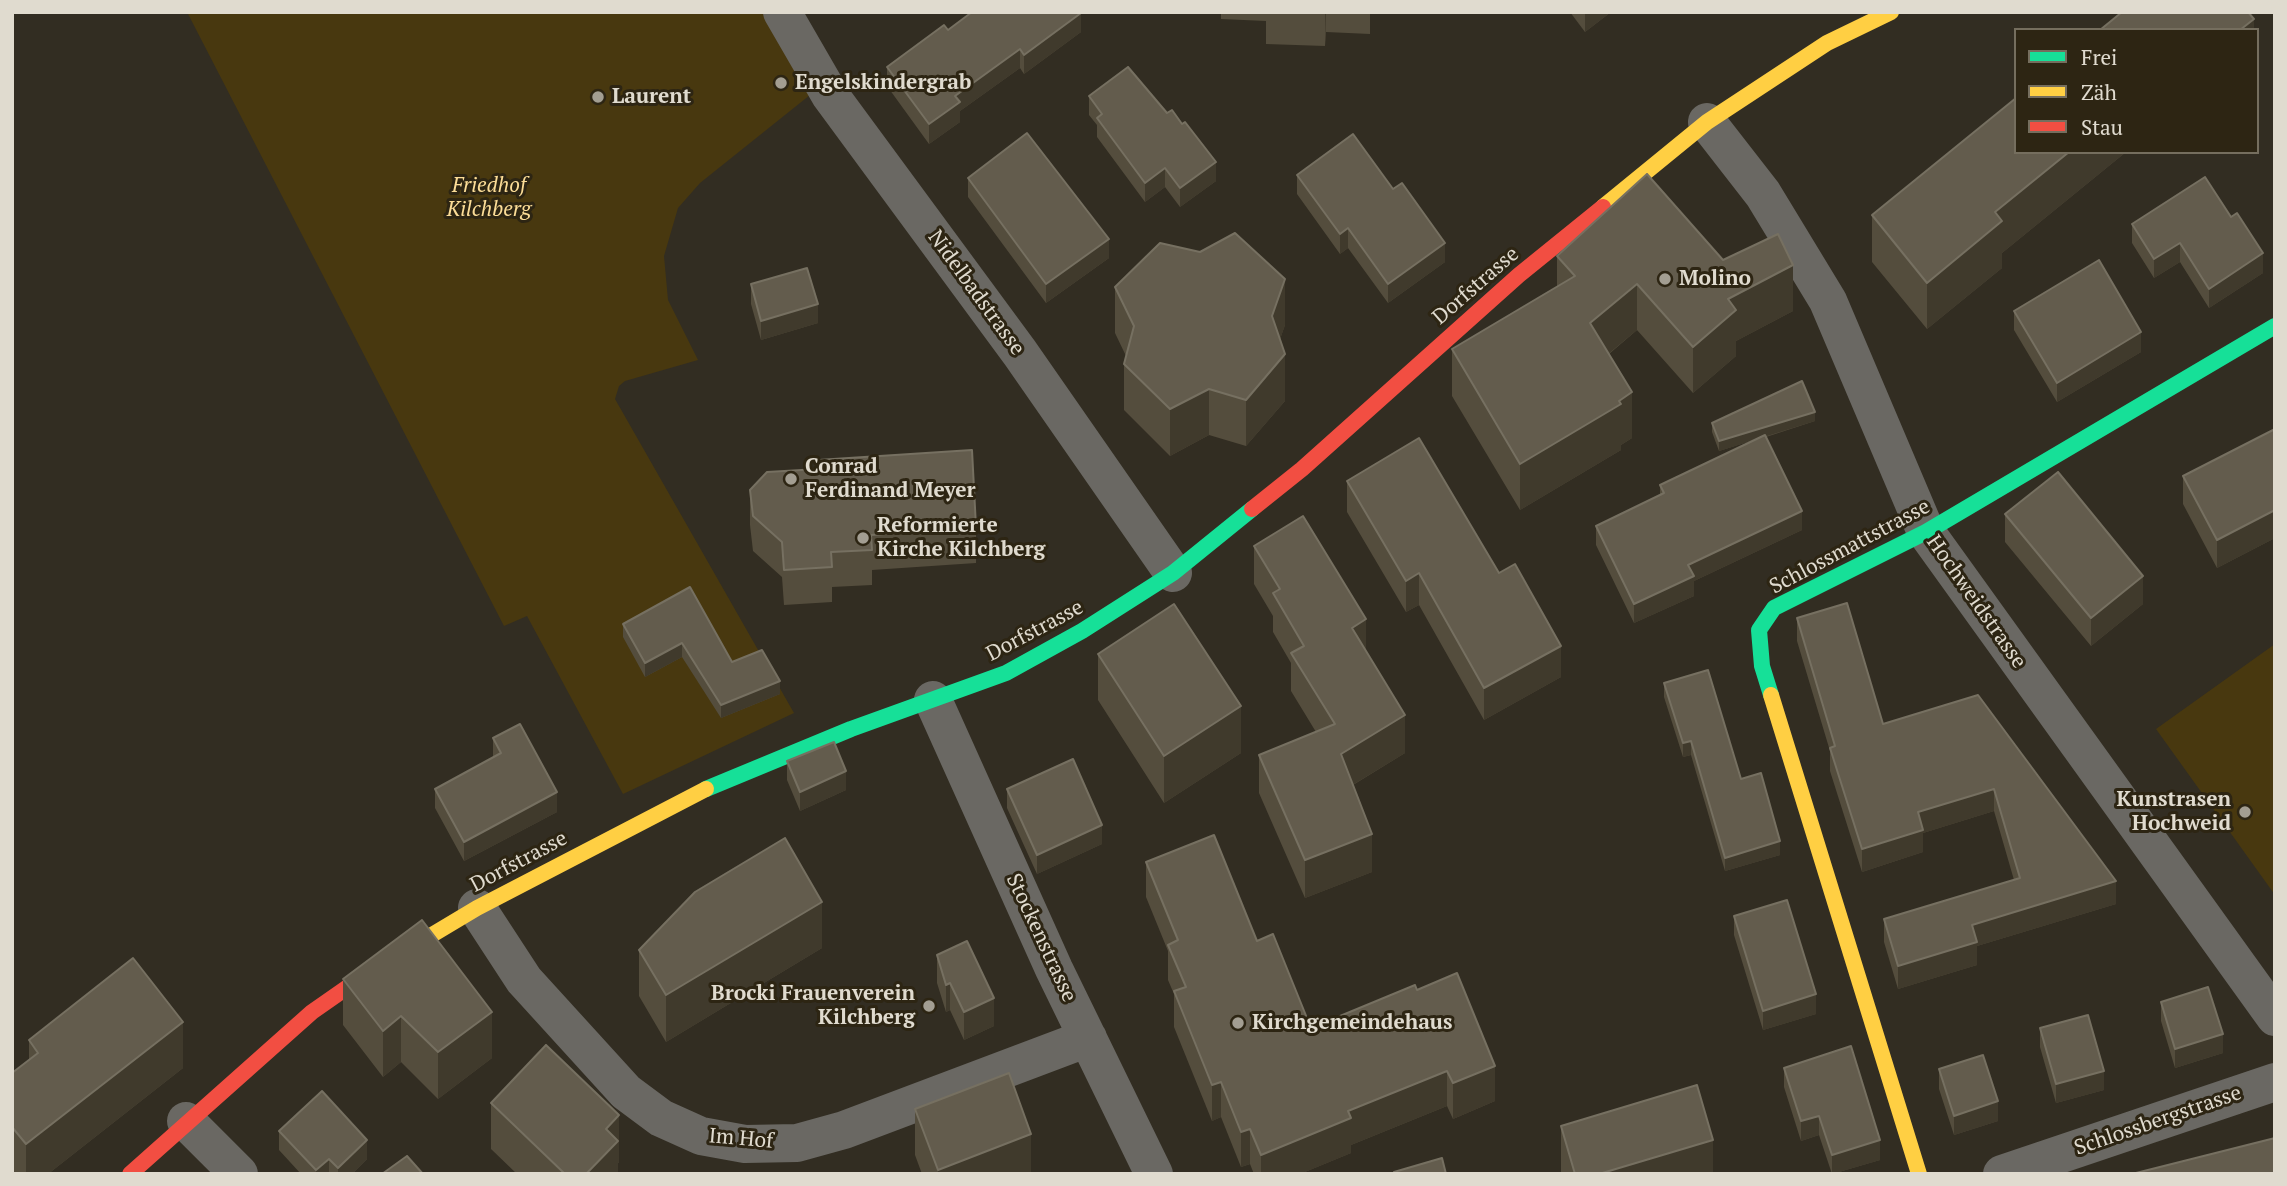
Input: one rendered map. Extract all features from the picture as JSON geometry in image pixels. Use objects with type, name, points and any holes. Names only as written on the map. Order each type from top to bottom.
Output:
[{"type":"street","name":"Nidelbadstrasse","points":[[782,12],[830,95],[1020,353],[1172,573]]},
{"type":"street","name":"Dorfstrasse","points":[[130,1174],[186,1121],[312,1012],[378,966],[477,908],[728,778],[851,729],[1006,673],[1035,658],[1172,573],[1303,469],[1520,275],[1707,122],[1827,43],[1891,12]]},
{"type":"street","name":"Hochweidstrasse","points":[[1707,122],[1763,194],[1828,301],[1926,532],[2275,1017]]},
{"type":"street","name":"Schlossmattstrasse","points":[[1919,1174],[1762,666],[1759,630],[1774,608],[1926,532],[2275,326]]},
{"type":"street","name":"Stockenstrasse","points":[[933,700],[1088,1038],[1154,1174]]},
{"type":"street","name":"Im Hof","points":[[477,908],[524,980],[625,1092],[661,1118],[701,1136],[745,1144],[797,1143],[844,1130],[1088,1038]]},
{"type":"street","name":"Schlossbergstrasse","points":[[2002,1174],[2275,1082]]},
{"type":"street","points":[[186,1121],[239,1174]]},
{"type":"green space","name":"Friedhof Kilchberg","points":[[187,12],[763,12],[810,95],[700,183],[678,208],[664,256],[668,300],[698,360],[625,381],[619,386],[615,399],[794,713],[623,794],[527,616],[504,626]]},
{"type":"green space","name":"Kunstrasen Hochweid","points":[[2275,644],[2275,895],[2156,729]]},
{"type":"building","points":[[972,12],[1081,13],[1024,55],[1020,49],[955,96],[960,102],[929,124],[887,67],[944,25],[948,30]]},
{"type":"building","points":[[2122,12],[2248,12],[2254,19],[2243,28],[2102,28]]},
{"type":"building","points":[[1128,67],[1167,113],[1172,110],[1182,124],[1185,122],[1216,162],[1180,188],[1165,168],[1145,183],[1097,118],[1102,114],[1089,96]]},
{"type":"building","points":[[2014,100],[2014,154],[2067,154],[1995,212],[2002,221],[1927,283],[1872,215]]},
{"type":"building","points":[[1027,133],[1109,239],[1046,284],[968,178]]},
{"type":"building","points":[[1353,134],[1393,189],[1402,183],[1445,243],[1388,284],[1348,228],[1340,234],[1297,175]]},
{"type":"building","points":[[1647,174],[1723,260],[1778,234],[1793,265],[1728,299],[1736,310],[1693,347],[1637,284],[1590,323],[1632,392],[1619,401],[1621,404],[1520,464],[1452,349],[1575,276],[1557,256]]},
{"type":"building","points":[[2205,177],[2231,217],[2237,213],[2263,253],[2209,289],[2180,243],[2154,259],[2132,224]]},
{"type":"building","points":[[1235,233],[1285,279],[1272,316],[1285,354],[1246,400],[1209,389],[1170,409],[1124,364],[1134,326],[1115,287],[1160,243],[1200,252]]},
{"type":"building","points":[[2099,260],[2141,332],[2057,383],[2014,311]]},
{"type":"building","points":[[807,268],[818,304],[761,321],[751,284]]},
{"type":"building","points":[[1802,381],[1815,412],[1719,441],[1712,423]]},
{"type":"building","points":[[2275,429],[2275,510],[2217,540],[2183,476]]},
{"type":"building","points":[[1765,435],[1802,511],[1688,565],[1694,576],[1634,604],[1596,526],[1664,493],[1660,485]]},
{"type":"building","points":[[1419,438],[1499,573],[1515,564],[1561,646],[1484,688],[1419,573],[1406,581],[1347,481]]},
{"type":"building","points":[[972,450],[976,527],[871,535],[872,550],[831,552],[832,567],[784,570],[782,542],[753,516],[750,490],[767,472],[819,469],[818,460]]},
{"type":"building","points":[[2058,472],[2143,576],[2091,618],[2005,514]]},
{"type":"building","points":[[1303,516],[1366,619],[1352,628],[1405,715],[1341,754],[1372,834],[1305,860],[1259,755],[1335,724],[1291,653],[1304,646],[1273,593],[1280,589],[1254,546]]},
{"type":"building","points":[[690,587],[732,662],[762,650],[780,681],[721,705],[682,643],[645,663],[623,624]]},
{"type":"building","points":[[1847,603],[1883,724],[1978,695],[2116,881],[1972,925],[1977,942],[1898,966],[1884,919],[2020,878],[1994,789],[1918,812],[1923,830],[1862,849],[1830,748],[1835,746],[1797,618]]},
{"type":"building","points":[[1174,604],[1241,706],[1164,756],[1098,654]]},
{"type":"building","points":[[1708,670],[1741,779],[1761,773],[1780,841],[1725,858],[1691,741],[1683,743],[1664,683]]},
{"type":"building","points":[[520,724],[557,792],[464,842],[435,789],[501,753],[493,738]]},
{"type":"building","points":[[834,742],[846,771],[800,792],[787,761]]},
{"type":"building","points":[[1073,759],[1102,825],[1037,855],[1007,789]]},
{"type":"building","name":"Kirchgemeindehaus","points":[[1214,835],[1257,941],[1273,934],[1311,1028],[1415,985],[1417,990],[1457,973],[1495,1066],[1453,1083],[1447,1071],[1348,1111],[1351,1118],[1261,1155],[1250,1129],[1241,1132],[1221,1082],[1212,1085],[1174,991],[1186,987],[1168,945],[1178,940],[1146,862]]},
{"type":"building","points":[[785,838],[822,902],[666,995],[639,950],[695,892]]},
{"type":"building","points":[[1787,900],[1816,994],[1763,1011],[1734,916]]},
{"type":"building","points":[[422,920],[492,1012],[438,1052],[401,1016],[383,1031],[343,979]]},
{"type":"building","points":[[967,941],[994,998],[964,1012],[950,983],[946,985],[937,955]]},
{"type":"building","points":[[133,958],[183,1022],[26,1144],[12,1127],[12,1073],[38,1053],[29,1040]]},
{"type":"building","points":[[2208,987],[2223,1034],[2175,1049],[2161,1002]]},
{"type":"building","points":[[2088,1015],[2104,1071],[2056,1084],[2040,1028]]},
{"type":"building","points":[[546,1045],[619,1115],[606,1129],[618,1141],[586,1174],[565,1174],[491,1103]]},
{"type":"building","points":[[1851,1046],[1880,1140],[1832,1155],[1819,1116],[1801,1121],[1784,1068]]},
{"type":"building","points":[[1983,1055],[1998,1101],[1954,1116],[1939,1069]]},
{"type":"building","points":[[1009,1073],[1031,1134],[938,1170],[915,1109]]},
{"type":"building","points":[[1697,1085],[1713,1140],[1599,1174],[1575,1174],[1561,1126]]},
{"type":"building","points":[[322,1091],[367,1140],[338,1168],[329,1159],[316,1170],[279,1131]]},
{"type":"building","points":[[2275,1138],[2275,1174],[2132,1174]]},
{"type":"building","points":[[407,1156],[423,1174],[382,1174]]},
{"type":"building","points":[[1442,1158],[1446,1174],[1394,1174],[1394,1172]]},
{"type":"traffic: fast","points":[[1771,695],[1762,666],[1759,630],[1774,608],[1926,532],[2275,326]]},
{"type":"traffic: fast","points":[[706,789],[851,729],[1006,673],[1082,631],[1173,573],[1252,509]]},
{"type":"traffic: slow","points":[[1603,207],[1707,122],[1827,43],[1891,12]]},
{"type":"traffic: slow","points":[[1771,695],[1919,1174]]},
{"type":"traffic: slow","points":[[365,975],[477,908],[706,789]]},
{"type":"traffic: jam","points":[[1252,509],[1302,469],[1519,275],[1603,207]]},
{"type":"traffic: jam","points":[[130,1174],[312,1012],[365,975]]},
{"type":"place","name":"Engelskindergrab","points":[[781,83]]},
{"type":"place","name":"Laurent","points":[[598,97]]},
{"type":"place","name":"Molino","points":[[1665,279]]},
{"type":"place","name":"Conrad Ferdinand Meyer","points":[[791,479]]},
{"type":"place","name":"Reformierte Kirche Kilchberg","points":[[863,538]]},
{"type":"place","name":"Kunstrasen Hochweid","points":[[2245,812]]},
{"type":"place","name":"Brocki Frauenverein Kilchberg","points":[[929,1006]]},
{"type":"place","name":"Kirchgemeindehaus","points":[[1238,1023]]}]
